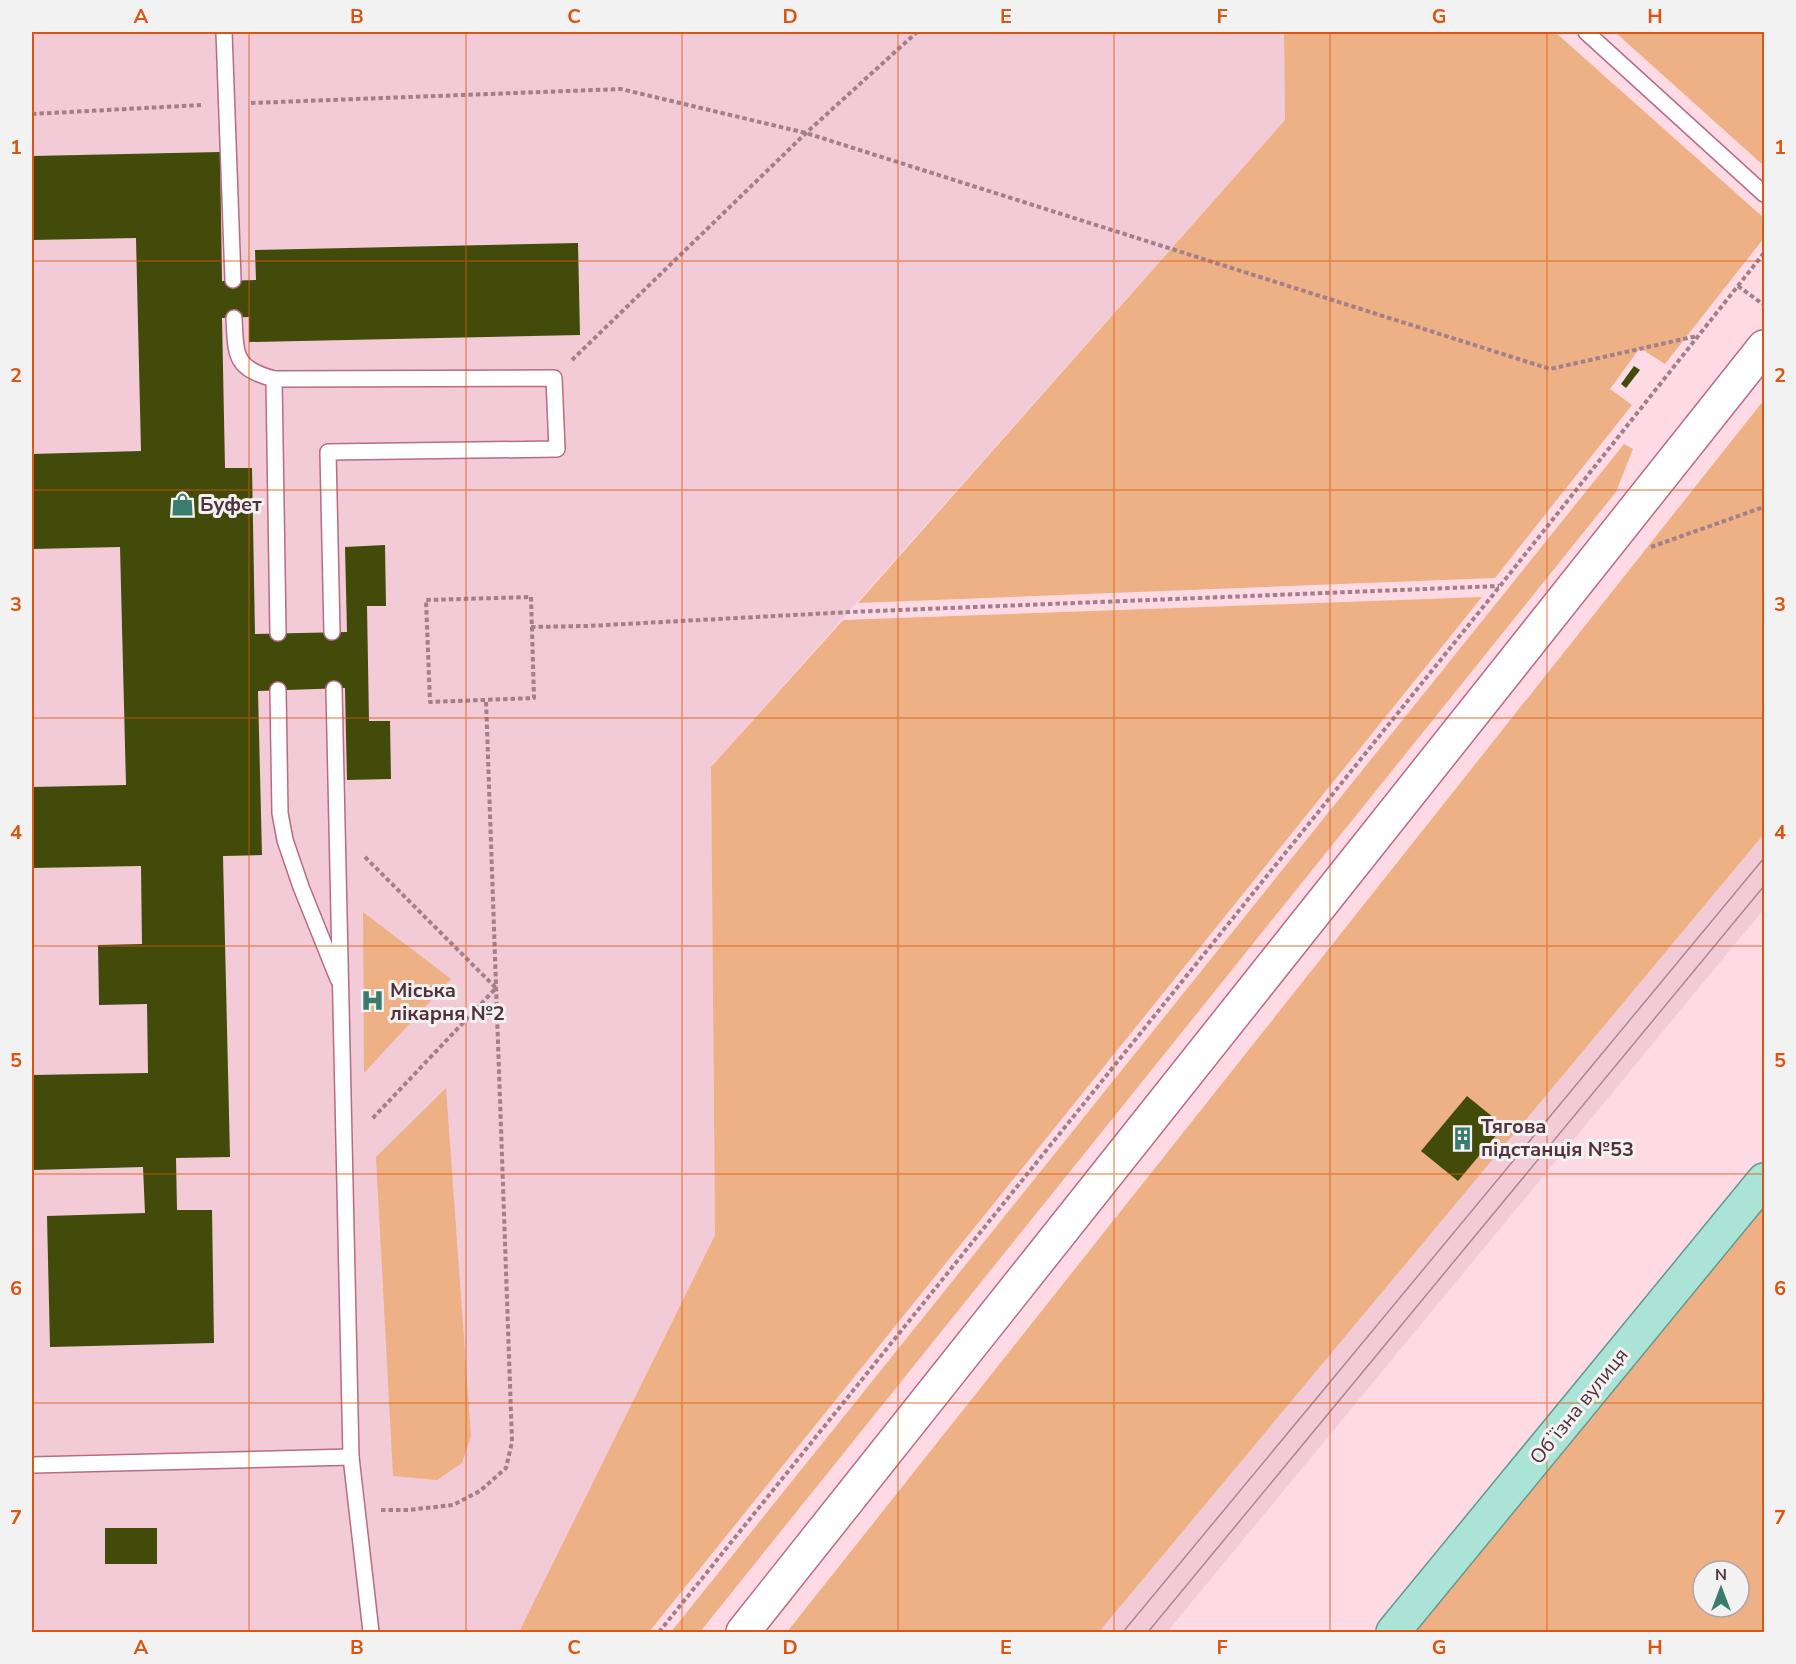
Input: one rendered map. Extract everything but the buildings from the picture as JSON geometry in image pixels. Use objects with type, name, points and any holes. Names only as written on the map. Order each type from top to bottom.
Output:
[{"type":"main road","name":"Обʼїзна вулиця","points":[[1393,1632],[1764,1180]]},
{"type":"street","points":[[743,1632],[1764,347]]},
{"type":"lane","points":[[225,32],[233,280]]},
{"type":"lane","points":[[1586,32],[1764,194]]},
{"type":"lane","points":[[234,318],[235,345],[241,362],[252,373],[274,379],[554,378],[557,448],[328,452],[332,632]]},
{"type":"lane","points":[[274,379],[278,633]]},
{"type":"lane","points":[[333,689],[351,1457],[370,1632]]},
{"type":"lane","points":[[278,690],[280,813],[285,840],[341,988]]},
{"type":"lane","points":[[32,1465],[351,1457]]},
{"type":"path","points":[[554,378],[806,133],[917,32]]},
{"type":"path","points":[[32,114],[621,89],[806,133],[1550,369],[1698,336]]},
{"type":"path","points":[[659,1632],[1500,586],[1764,253]]},
{"type":"path","points":[[1738,285],[1764,305]]},
{"type":"path","points":[[1643,550],[1764,507]]},
{"type":"path","points":[[531,627],[1500,586]]},
{"type":"path","points":[[531,597],[531,627],[534,698],[430,702],[426,600],[531,597]]},
{"type":"path","points":[[357,1510],[408,1510],[453,1505],[480,1491],[506,1468],[512,1442],[486,699]]},
{"type":"path","points":[[337,830],[496,988]]},
{"type":"path","points":[[343,1148],[496,988]]},
{"type":"shaded area","name":"Міська лікарня №2","points":[[32,32],[1284,32],[1285,120],[711,767],[715,1235],[519,1632],[32,1632]]},
{"type":"shaded area","points":[[1284,32],[1555,32],[1764,218],[1764,238],[1665,364],[1640,348],[1610,389],[1632,405],[1495,578],[858,603],[1285,120]]},
{"type":"shaded area","points":[[1615,32],[1764,32],[1764,166]]},
{"type":"shaded area","points":[[1764,400],[1764,834],[1099,1632],[787,1632]]},
{"type":"shaded area","points":[[1624,444],[1633,449],[1616,492],[700,1632],[671,1632]]},
{"type":"shaded area","points":[[1482,597],[649,1632],[519,1632],[715,1235],[711,767],[843,620]]},
{"type":"shaded area","points":[[1764,834],[1764,909],[1167,1632],[1099,1632]]},
{"type":"shaded area","points":[[363,912],[451,979],[364,1073]]},
{"type":"shaded area","points":[[446,1088],[471,1436],[462,1463],[437,1480],[393,1476],[376,1157]]},
{"type":"shaded area","points":[[1764,1180],[1764,1632],[1393,1632]]},
{"type":"tram line","points":[[1123,1632],[1764,858]]},
{"type":"tram line","points":[[1148,1632],[1764,886]]},
{"type":"place","name":"Буфет","points":[[182,504]]},
{"type":"place","name":"Міська лікарня №2","points":[[372,1001]]},
{"type":"place","name":"Тягова підстанція №53","points":[[1463,1138]]}]
